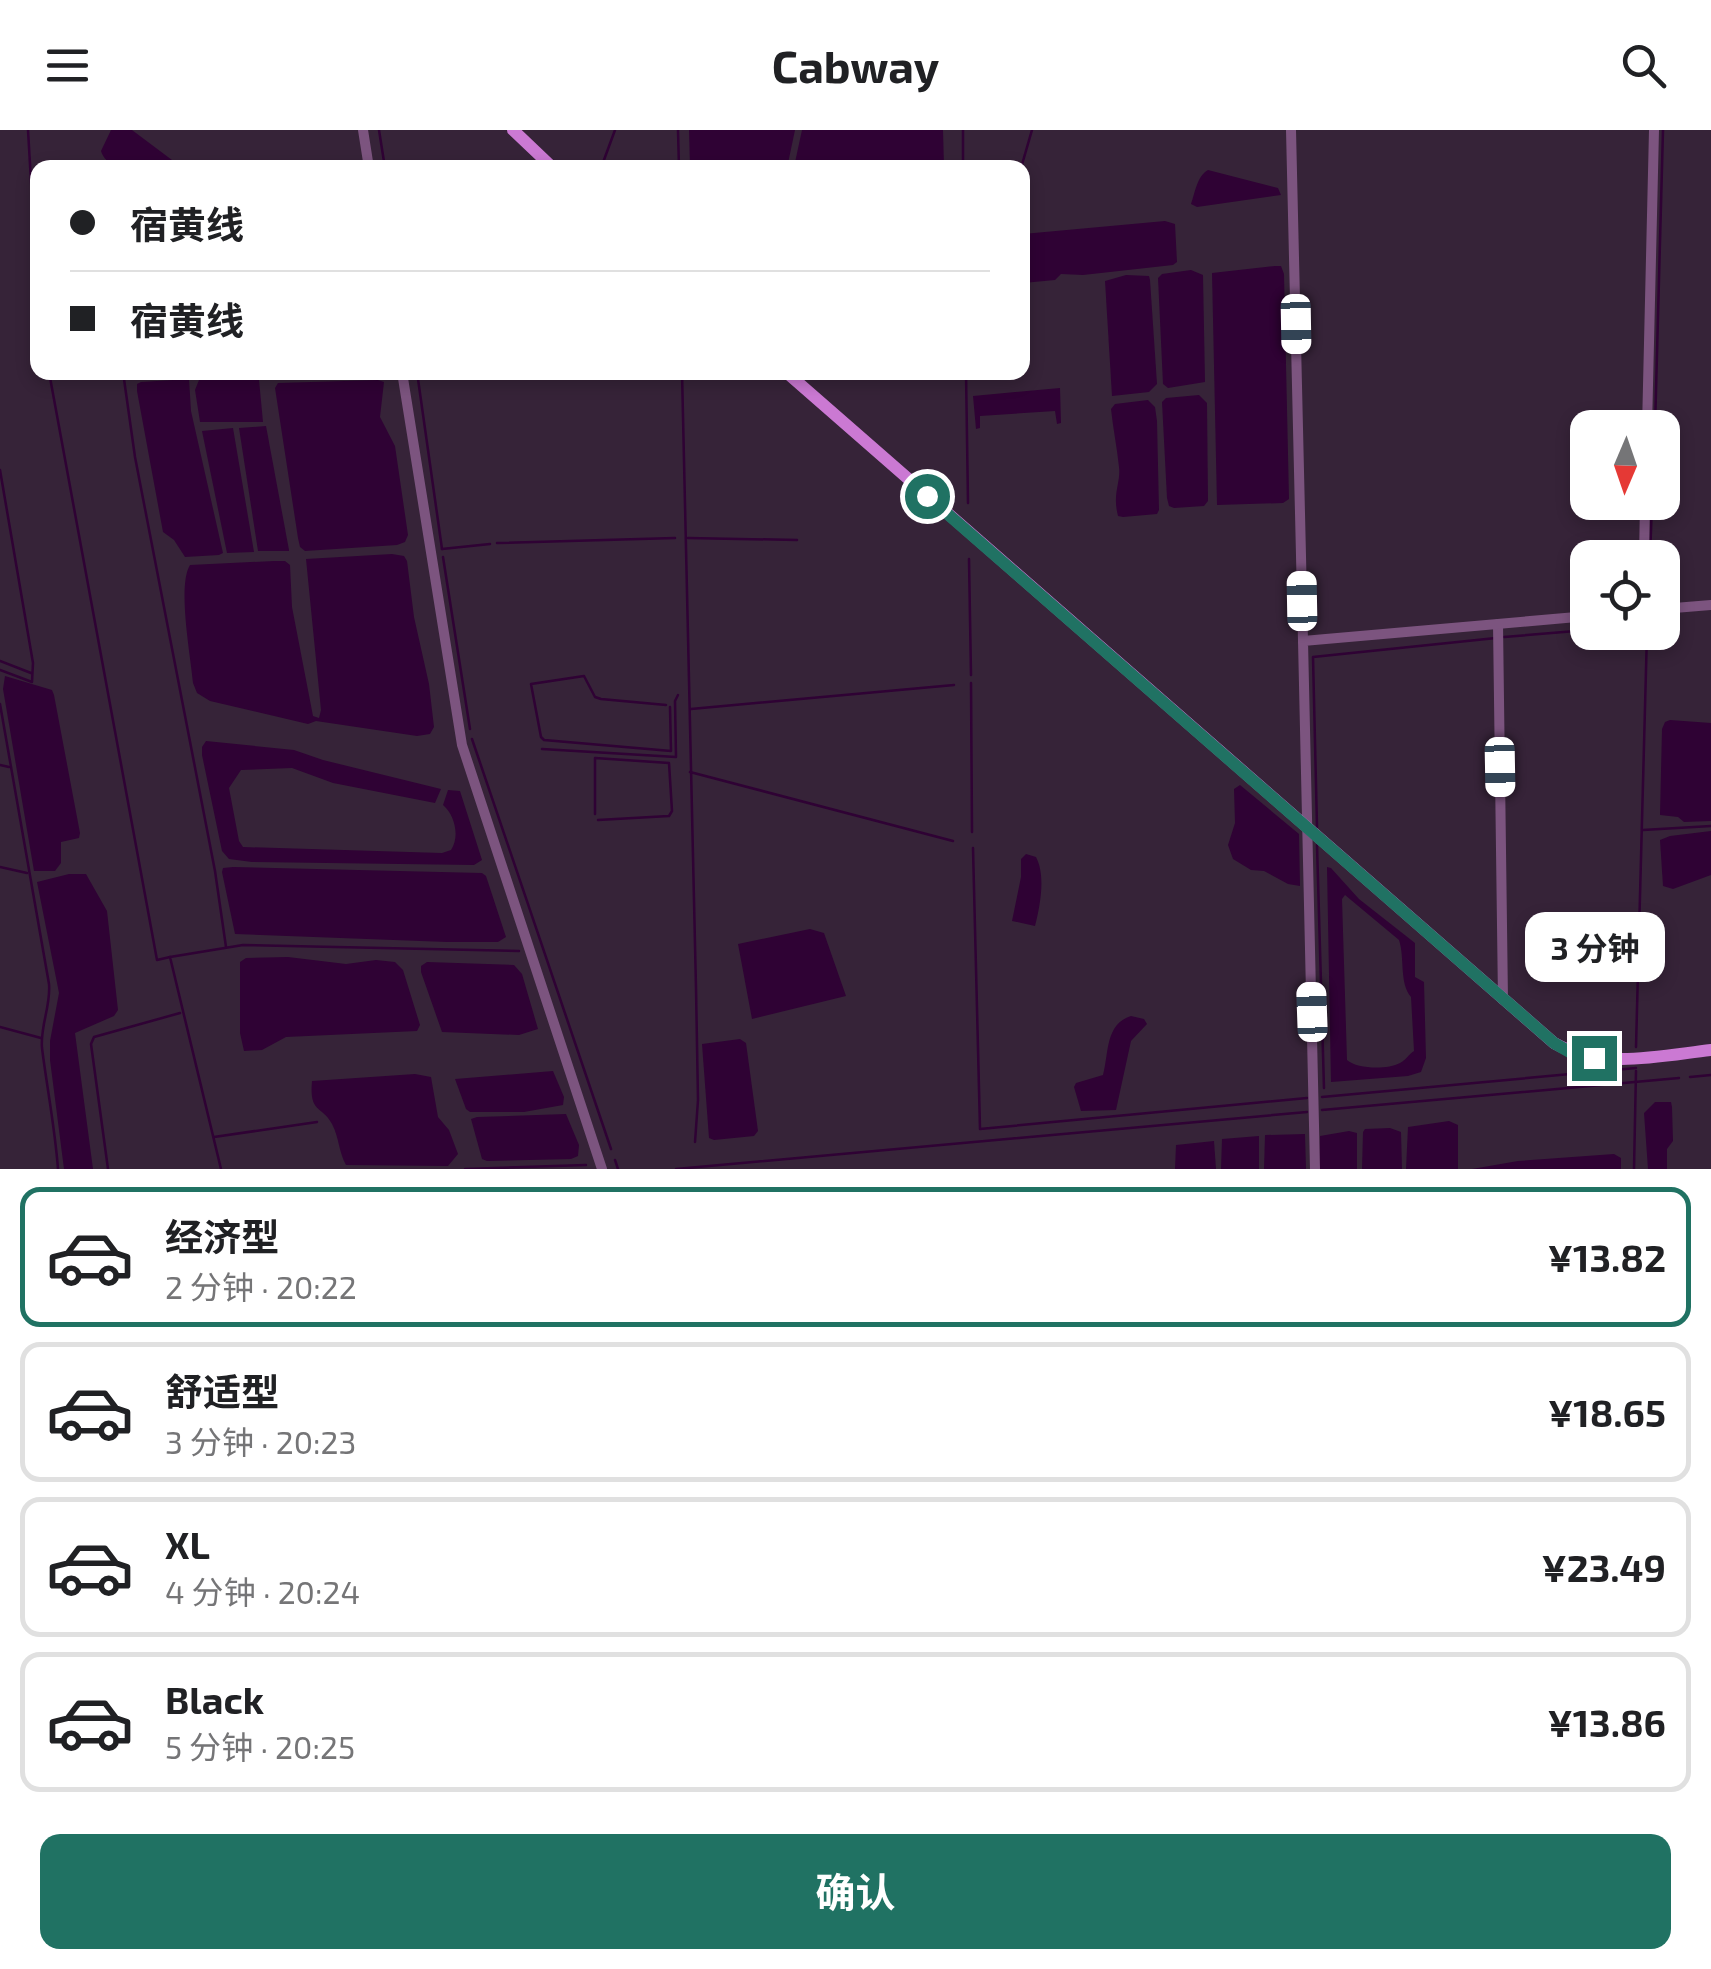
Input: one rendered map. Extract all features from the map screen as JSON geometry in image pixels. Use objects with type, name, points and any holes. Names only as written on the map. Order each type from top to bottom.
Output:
[{"type":"main road","points":[[513,130],[545,160]]},
{"type":"main road","points":[[795,380],[1554,1043],[1583,1057],[1610,1059],[1711,1050]]},
{"type":"street","points":[[363,130],[368,160]]},
{"type":"street","points":[[1292,130],[1315,1169]]},
{"type":"street","points":[[1647,410],[1654,130]]},
{"type":"street","points":[[403,380],[462,745],[602,1169]]},
{"type":"street","points":[[1680,608],[1711,605]]},
{"type":"street","points":[[1303,641],[1498,633],[1570,619]]},
{"type":"street","points":[[1498,633],[1503,1000]]},
{"type":"shaded area","points":[[111,130],[132,130],[172,160],[106,160],[101,151]]},
{"type":"shaded area","points":[[689,130],[795,130],[789,160],[690,160]]},
{"type":"shaded area","points":[[802,130],[943,130],[944,160],[796,160]]},
{"type":"shaded area","points":[[1208,170],[1278,188],[1281,195],[1197,207],[1191,204],[1199,180]]},
{"type":"shaded area","points":[[1165,221],[1175,224],[1177,262],[1083,275],[1061,274],[1055,280],[1030,282],[1030,233]]},
{"type":"shaded area","points":[[1281,266],[1289,499],[1283,503],[1217,505],[1212,273]]},
{"type":"shaded area","points":[[1191,270],[1203,275],[1205,382],[1168,388],[1163,384],[1158,278]]},
{"type":"shaded area","points":[[1126,275],[1149,276],[1157,384],[1149,392],[1112,396],[1105,281]]},
{"type":"shaded area","points":[[189,380],[191,411],[223,553],[219,555],[185,557],[163,532],[137,391],[141,382]]},
{"type":"shaded area","points":[[199,380],[259,380],[263,422],[200,422],[195,390]]},
{"type":"shaded area","points":[[384,382],[380,417],[395,446],[408,535],[405,542],[397,545],[305,551],[298,538],[275,388],[278,383]]},
{"type":"shaded area","points":[[1060,388],[1061,423],[1057,424],[1055,411],[980,416],[980,428],[976,429],[973,396]]},
{"type":"shaded area","points":[[1199,395],[1207,403],[1208,501],[1204,506],[1174,508],[1167,498],[1162,402],[1166,398]]},
{"type":"shaded area","points":[[1148,400],[1155,407],[1157,421],[1159,510],[1157,514],[1118,516],[1119,467],[1111,409],[1115,404]]},
{"type":"shaded area","points":[[266,426],[289,551],[258,551],[239,428]]},
{"type":"shaded area","points":[[233,428],[254,552],[227,553],[202,431]]},
{"type":"shaded area","points":[[404,556],[407,561],[429,684],[434,727],[430,734],[417,736],[316,721],[308,724],[210,701],[197,693],[185,605],[190,565],[285,561],[290,565],[292,607],[313,716],[319,718],[306,559]]},
{"type":"shaded area","points":[[5,676],[52,690],[54,695],[80,833],[79,838],[61,842],[61,863],[55,871],[34,871],[3,689]]},
{"type":"shaded area","points":[[1670,720],[1711,723],[1711,821],[1684,822],[1678,817],[1660,815],[1662,729]]},
{"type":"shaded area","points":[[206,741],[294,750],[441,789],[435,803],[333,783],[292,768],[241,770],[229,788],[243,847],[442,853],[451,850],[456,833],[443,805],[448,790],[460,791],[482,860],[474,865],[229,859],[222,851],[202,755]]},
{"type":"shaded area","points":[[1240,785],[1299,834],[1300,886],[1264,871],[1251,870],[1233,859],[1228,845],[1235,823],[1234,789]]},
{"type":"shaded area","points":[[1711,831],[1711,875],[1673,889],[1663,886],[1660,840]]},
{"type":"shaded area","points":[[1026,854],[1036,857],[1041,873],[1035,926],[1012,921],[1021,859]]},
{"type":"shaded area","points":[[1327,867],[1359,899],[1415,943],[1415,977],[1424,982],[1426,1058],[1421,1072],[1408,1076],[1331,1082]],"holes":[[[1345,895],[1399,940],[1405,985],[1411,997],[1414,1051],[1394,1065],[1358,1065],[1347,1060],[1342,899]]]},
{"type":"shaded area","points":[[223,868],[482,873],[506,937],[498,942],[447,942],[235,934],[222,872]]},
{"type":"shaded area","points":[[86,874],[107,911],[118,1010],[114,1016],[75,1033],[93,1169],[64,1169],[50,1060],[59,993],[37,882]]},
{"type":"shaded area","points":[[810,929],[824,933],[846,996],[752,1019],[738,944]]},
{"type":"shaded area","points":[[288,957],[346,964],[395,962],[403,970],[420,1025],[417,1031],[286,1037],[262,1050],[244,1051],[240,1033],[240,962],[246,958]]},
{"type":"shaded area","points":[[427,962],[514,965],[522,974],[538,1029],[519,1035],[442,1032],[421,972],[421,966]]},
{"type":"shaded area","points":[[1131,1016],[1144,1019],[1147,1024],[1131,1041],[1116,1110],[1081,1111],[1076,1083],[1103,1075],[1112,1032]]},
{"type":"shaded area","points":[[740,1039],[746,1043],[758,1131],[754,1136],[714,1140],[709,1138],[702,1044]]},
{"type":"shaded area","points":[[553,1071],[564,1097],[563,1105],[524,1112],[470,1112],[455,1079]]},
{"type":"shaded area","points":[[415,1074],[431,1077],[438,1117],[449,1130],[458,1154],[448,1166],[346,1165],[332,1124],[314,1104],[312,1081]]},
{"type":"shaded area","points":[[1655,1102],[1671,1102],[1672,1107],[1673,1141],[1667,1149],[1667,1169],[1648,1169],[1644,1113]]},
{"type":"shaded area","points":[[566,1114],[579,1145],[578,1156],[482,1159],[471,1119]]},
{"type":"shaded area","points":[[1449,1121],[1458,1125],[1458,1169],[1406,1169],[1408,1127]]},
{"type":"shaded area","points":[[1390,1128],[1401,1132],[1402,1169],[1362,1169],[1365,1129]]},
{"type":"shaded area","points":[[1357,1133],[1357,1169],[1319,1169],[1320,1136]]},
{"type":"shaded area","points":[[1305,1134],[1306,1169],[1264,1169],[1265,1135]]},
{"type":"shaded area","points":[[1259,1136],[1259,1169],[1221,1169],[1222,1139]]},
{"type":"shaded area","points":[[1214,1141],[1216,1169],[1175,1169],[1176,1145]]},
{"type":"shaded area","points":[[1614,1154],[1621,1158],[1621,1169],[1472,1169],[1518,1161]]},
{"type":"waterway","points":[[28,130],[30,164]]},
{"type":"waterway","points":[[379,130],[384,160]]},
{"type":"waterway","points":[[604,160],[615,130]]},
{"type":"waterway","points":[[678,130],[679,160]]},
{"type":"waterway","points":[[963,130],[963,160]]},
{"type":"waterway","points":[[1023,160],[1032,130]]},
{"type":"waterway","points":[[1655,410],[1663,130]]},
{"type":"waterway","points":[[50,380],[157,960],[170,957]]},
{"type":"waterway","points":[[124,380],[226,947]]},
{"type":"waterway","points":[[418,380],[442,549]]},
{"type":"waterway","points":[[682,380],[698,1100],[695,1142]]},
{"type":"waterway","points":[[966,380],[968,503]]},
{"type":"waterway","points":[[0,470],[33,663],[32,682],[0,670]]},
{"type":"waterway","points":[[1651,520],[1651,540]]},
{"type":"waterway","points":[[497,543],[675,538]]},
{"type":"waterway","points":[[688,538],[797,540]]},
{"type":"waterway","points":[[442,549],[490,544]]},
{"type":"waterway","points":[[443,557],[470,729]]},
{"type":"waterway","points":[[969,559],[971,675]]},
{"type":"waterway","points":[[1504,637],[1570,632]]},
{"type":"waterway","points":[[1317,827],[1313,657],[1496,638]]},
{"type":"waterway","points":[[1636,1047],[1647,650]]},
{"type":"waterway","points":[[0,661],[31,673]]},
{"type":"waterway","points":[[666,705],[595,697],[584,676],[531,684],[544,740],[671,751],[670,707]]},
{"type":"waterway","points":[[971,683],[972,832]]},
{"type":"waterway","points":[[691,709],[954,685]]},
{"type":"waterway","points":[[542,749],[676,757],[678,695]]},
{"type":"waterway","points":[[0,704],[49,984],[42,1048],[58,1169]]},
{"type":"waterway","points":[[472,739],[611,1149]]},
{"type":"waterway","points":[[595,814],[595,758],[669,763],[669,816],[598,820]]},
{"type":"waterway","points":[[0,765],[9,767]]},
{"type":"waterway","points":[[690,772],[953,841]]},
{"type":"waterway","points":[[1643,830],[1711,826]]},
{"type":"waterway","points":[[1317,845],[1324,1088]]},
{"type":"waterway","points":[[973,848],[980,1129],[1307,1098]]},
{"type":"waterway","points":[[0,867],[27,873]]},
{"type":"waterway","points":[[221,1169],[170,957],[243,945],[519,951]]},
{"type":"waterway","points":[[108,1169],[91,1044],[94,1037],[180,1013]]},
{"type":"waterway","points":[[0,1027],[41,1038]]},
{"type":"waterway","points":[[1322,1097],[1636,1068]]},
{"type":"waterway","points":[[1634,1169],[1636,1071]]},
{"type":"waterway","points":[[1690,1077],[1711,1075]]},
{"type":"waterway","points":[[1322,1110],[1679,1078]]},
{"type":"waterway","points":[[676,1169],[1307,1112]]},
{"type":"waterway","points":[[214,1137],[317,1122]]},
{"type":"waterway","points":[[615,1160],[618,1169]]},
{"type":"waterway","points":[[465,1169],[586,1165]]},
{"type":"route","points":[[927,496],[1554,1043],[1575,1055],[1594,1058]]}]
